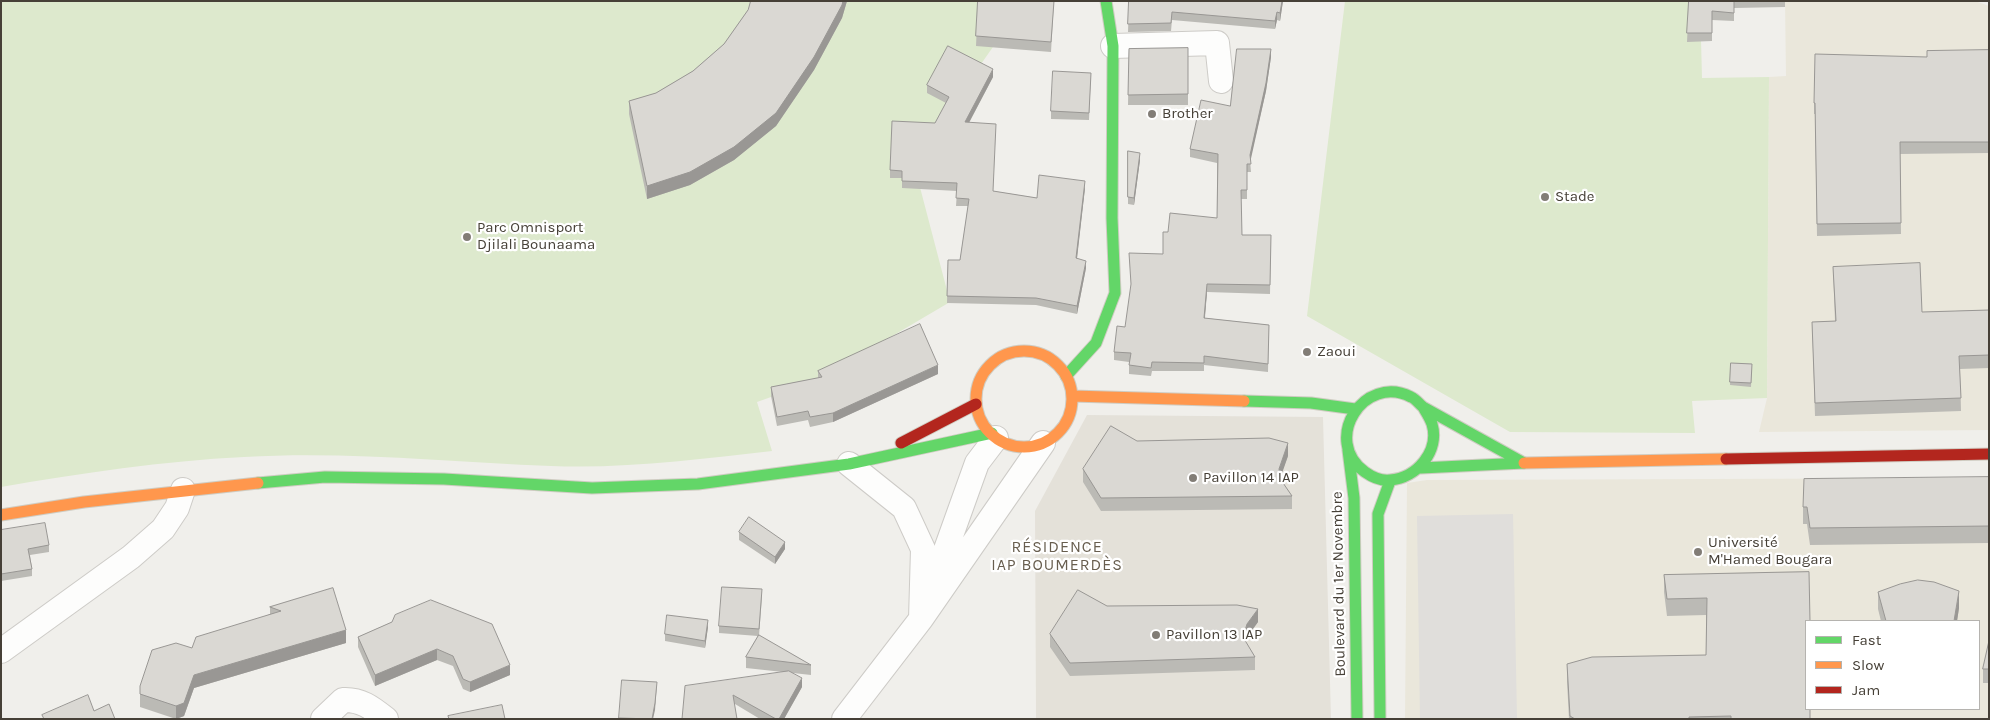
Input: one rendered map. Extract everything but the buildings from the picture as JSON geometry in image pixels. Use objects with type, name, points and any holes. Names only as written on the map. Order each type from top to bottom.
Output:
[{"type":"street","points":[[1066,376],[1096,343],[1115,293],[1112,218],[1112,46],[1106,1]]},
{"type":"street","points":[[1112,46],[1217,43],[1221,81]]},
{"type":"street","points":[[1023,351],[1045,356],[1056,363],[1066,376],[1072,396],[1072,406],[1066,422],[1057,434],[1043,443],[1031,446],[1014,446],[994,436],[980,419],[976,404],[977,387],[983,372],[995,360],[1006,354],[1023,351]]},
{"type":"street","points":[[1423,406],[1428,414],[1434,436],[1432,451],[1421,468],[1405,478],[1390,480],[1374,478],[1357,466],[1348,450],[1347,428],[1355,409],[1371,396],[1380,393],[1396,392],[1411,397],[1423,406],[1524,463]]},
{"type":"street","points":[[1072,396],[1311,403],[1355,409]]},
{"type":"street","points":[[859,462],[976,404]]},
{"type":"street","points":[[1,515],[84,502],[182,490],[325,477],[444,479],[592,488],[698,484],[859,462],[994,436]]},
{"type":"street","points":[[921,619],[977,463],[994,436]]},
{"type":"street","points":[[844,719],[921,619],[1043,443]]},
{"type":"street","name":"Boulevard du 1er Novembre","points":[[1348,450],[1354,498],[1357,719]]},
{"type":"street","points":[[1421,468],[1524,463],[1989,454]]},
{"type":"street","points":[[859,462],[904,508],[923,549],[921,619]]},
{"type":"street","points":[[1380,719],[1378,514],[1390,480]]},
{"type":"street","points":[[1,651],[131,558],[163,529],[177,508],[182,490]]},
{"type":"street","points":[[323,719],[343,700],[354,700],[366,704],[386,719]]},
{"type":"shaded area","points":[[1785,1],[1975,1],[1989,6],[1989,430],[1759,432],[1767,398],[1769,77],[1786,76]]},
{"type":"shaded area","points":[[1087,415],[1323,417],[1331,719],[1036,719],[1035,511]]},
{"type":"shaded area","name":"Université M'Hamed Bougara","points":[[1989,478],[1989,719],[1405,719],[1407,483],[1427,480]]},
{"type":"shaded area","points":[[1513,514],[1517,719],[1420,719],[1417,516]]},
{"type":"green space","name":"Parc Omnisport Djilali Bounaama","points":[[1,1],[1030,1],[995,44],[933,133],[916,172],[950,302],[816,381],[757,402],[772,451],[662,463],[579,467],[360,456],[244,457],[122,468],[1,487]]},
{"type":"green space","name":"Stade","points":[[1345,1],[1700,1],[1702,78],[1769,77],[1767,398],[1692,401],[1695,433],[1510,432],[1307,316]]},
{"type":"traffic: fast","points":[[1066,376],[1096,343],[1115,293],[1112,218],[1113,46],[1106,1]]},
{"type":"traffic: fast","points":[[1421,468],[1524,463],[1423,407],[1413,398],[1394,392],[1378,394],[1364,402],[1354,414],[1348,428],[1347,443],[1352,459],[1365,472],[1383,480],[1400,478],[1417,469],[1429,453],[1433,444],[1434,434],[1432,424],[1423,407]]},
{"type":"traffic: fast","points":[[1244,401],[1311,403],[1355,409]]},
{"type":"traffic: fast","points":[[258,483],[325,477],[444,479],[592,488],[698,484],[849,464],[992,433]]},
{"type":"traffic: fast","points":[[1348,450],[1354,498],[1357,719]]},
{"type":"traffic: fast","points":[[1380,719],[1378,514],[1390,481]]},
{"type":"traffic: slow","points":[[1024,351],[1042,355],[1058,365],[1068,381],[1072,399],[1068,417],[1058,433],[1042,443],[1024,447],[1006,443],[990,433],[980,417],[976,399],[980,381],[990,365],[1006,355],[1024,351]]},
{"type":"traffic: slow","points":[[1072,396],[1244,401]]},
{"type":"traffic: slow","points":[[1524,463],[1726,459]]},
{"type":"traffic: slow","points":[[1,515],[84,502],[258,483]]},
{"type":"traffic: jam","points":[[901,443],[976,404]]},
{"type":"traffic: jam","points":[[1726,459],[1989,454]]},
{"type":"place","name":"Brother","points":[[1152,114]]},
{"type":"place","name":"Stade","points":[[1545,197]]},
{"type":"place","name":"Parc Omnisport Djilali Bounaama","points":[[467,237]]},
{"type":"place","name":"Zaoui","points":[[1307,352]]},
{"type":"place","name":"Pavillon 14 IAP","points":[[1193,478]]},
{"type":"place","name":"Université M'Hamed Bougara","points":[[1698,552]]},
{"type":"place","name":"Pavillon 13 IAP","points":[[1156,635]]},
{"type":"district","name":"RÉSIDENCE IAP BOUMERDÈS","points":[[1057,556]]}]
